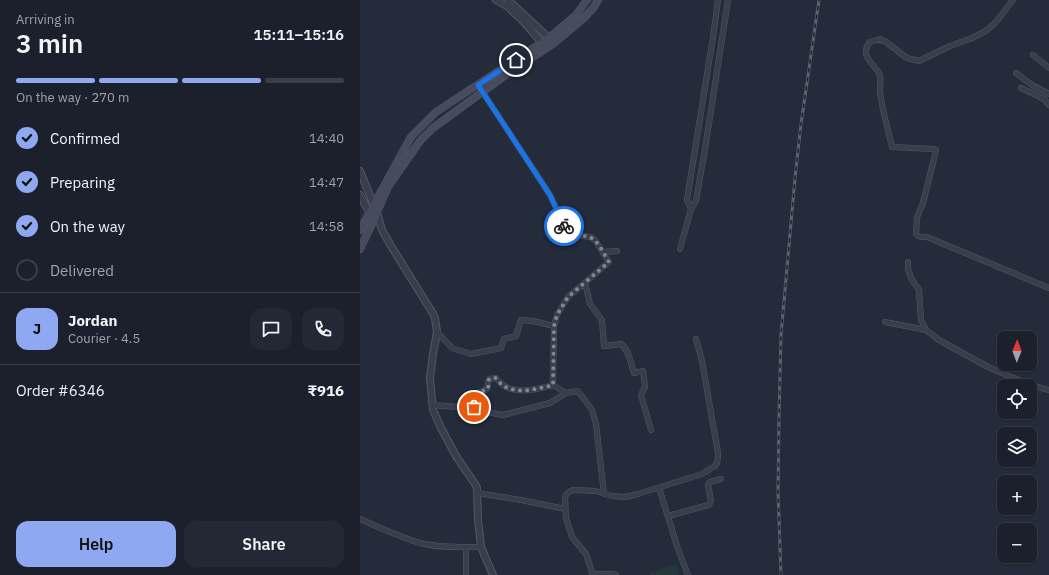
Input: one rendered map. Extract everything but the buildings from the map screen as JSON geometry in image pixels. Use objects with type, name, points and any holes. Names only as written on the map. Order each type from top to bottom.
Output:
[{"type":"main road","points":[[360,249],[373,215],[388,187],[420,141],[433,128],[547,43],[576,15],[587,0]]},
{"type":"main road","points":[[360,230],[373,215],[374,205],[411,137],[436,112],[547,43],[584,18],[598,0]]},
{"type":"street","points":[[496,0],[509,3],[523,21],[547,43]]},
{"type":"street","points":[[691,209],[687,200],[718,0]]},
{"type":"street","points":[[680,249],[691,209],[696,201],[728,0]]},
{"type":"street","points":[[1013,0],[996,22],[986,31],[919,61],[907,58],[880,39],[870,42],[867,45],[866,52],[868,61],[880,76],[880,92],[892,147],[936,150],[923,203],[917,217],[916,234],[918,236],[927,237],[956,248],[1049,288]]},
{"type":"street","points":[[1034,55],[1049,68]]},
{"type":"street","points":[[1016,73],[1032,85],[1049,94]]},
{"type":"street","points":[[478,85],[550,195],[567,231],[573,235],[595,240],[609,262],[568,297],[557,315],[554,326],[553,385]]},
{"type":"street","points":[[1021,88],[1044,99],[1049,104]]},
{"type":"street","points":[[702,107],[711,108]]},
{"type":"street","points":[[360,171],[374,205]]},
{"type":"street","points":[[360,195],[435,318],[438,332],[432,354],[430,378],[433,410],[456,456],[475,484],[482,547],[493,575]]},
{"type":"street","points":[[603,252],[617,252]]},
{"type":"street","points":[[908,262],[908,269],[911,278],[919,290],[921,320],[926,330],[939,340],[988,366],[1028,384],[1049,390]]},
{"type":"street","points":[[585,283],[590,304],[602,320],[604,346],[621,344],[624,346],[634,373],[643,371],[645,387],[641,395],[652,430]]},
{"type":"street","points":[[438,332],[452,348],[470,354],[501,348],[504,339],[516,336],[521,320],[554,326]]},
{"type":"street","points":[[885,322],[926,330]]},
{"type":"street","points":[[616,575],[593,574],[586,554],[572,537],[566,518],[566,495],[568,492],[573,490],[596,491],[612,496],[638,494],[702,474],[714,466],[718,461],[718,453],[702,361],[696,339]]},
{"type":"street","points":[[473,407],[478,393],[488,389],[489,379],[496,378],[502,385],[512,389],[530,390],[553,385],[566,393]]},
{"type":"street","points":[[432,405],[484,408],[492,413],[503,415],[550,403],[566,393],[577,391],[592,410],[596,424],[604,494]]},
{"type":"street","points":[[668,516],[709,505],[711,500],[708,484],[721,479]]},
{"type":"street","points":[[659,488],[678,549],[688,575]]},
{"type":"street","points":[[477,493],[565,509]]},
{"type":"street","points":[[360,519],[421,543],[437,546],[482,547]]},
{"type":"street","points":[[466,547],[466,575]]},
{"type":"shaded area","points":[[677,564],[679,575],[650,575],[650,573]]},
{"type":"railway","points":[[781,575],[778,492],[781,335],[801,124],[819,0]]},
{"type":"way so far","points":[[474,407],[478,393],[488,389],[489,379],[496,378],[502,385],[512,389],[530,390],[553,385],[554,326],[557,315],[568,297],[609,262],[595,240],[570,234],[564,226]]},
{"type":"route","points":[[516,60],[478,85],[550,195],[564,226]]}]
